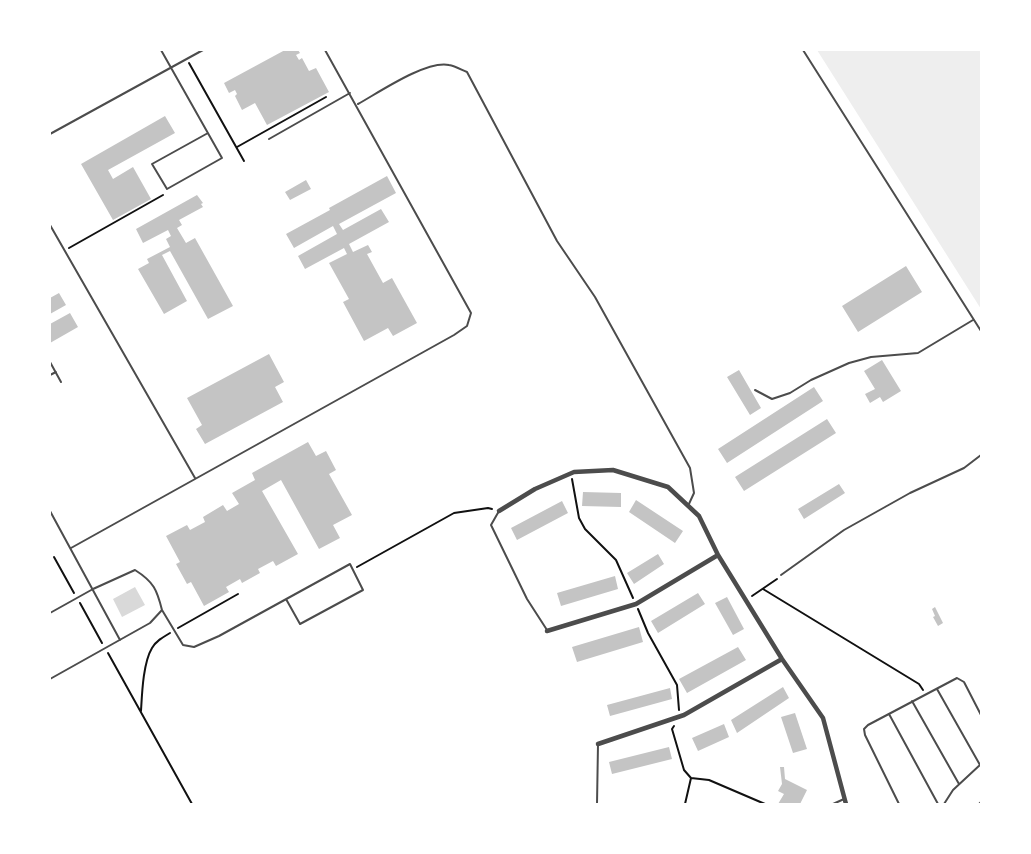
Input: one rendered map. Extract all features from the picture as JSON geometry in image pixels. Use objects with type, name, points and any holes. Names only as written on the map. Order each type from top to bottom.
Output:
[{"type":"street","points":[[499,511],[535,489],[574,472],[613,470],[668,487],[699,516],[718,555],[746,601],[782,659],[823,718],[845,801]]},
{"type":"street","points":[[547,630],[636,604],[718,555]]},
{"type":"street","points":[[598,744],[679,716],[782,659]]},
{"type":"lane","points":[[161,50],[172,67],[222,158],[167,189],[152,164],[208,133]]},
{"type":"lane","points":[[50,134],[203,50]]},
{"type":"lane","points":[[71,548],[454,335],[466,326],[471,313],[325,50]]},
{"type":"lane","points":[[803,50],[981,331]]},
{"type":"lane","points":[[357,105],[402,79],[432,65],[450,64],[467,72],[557,241],[595,297],[690,468],[694,493],[688,506]]},
{"type":"lane","points":[[269,139],[350,94]]},
{"type":"lane","points":[[50,225],[51,231],[65,251],[195,478]]},
{"type":"lane","points":[[756,390],[772,399],[790,393],[811,380],[849,363],[871,357],[918,353],[973,320]]},
{"type":"lane","points":[[50,362],[61,382]]},
{"type":"lane","points":[[50,375],[56,372]]},
{"type":"lane","points":[[782,575],[844,530],[910,494],[964,468],[981,455]]},
{"type":"lane","points":[[50,510],[120,640]]},
{"type":"lane","points":[[499,511],[491,524],[527,599],[547,630]]},
{"type":"lane","points":[[50,613],[93,588],[135,570],[149,578],[158,593],[162,610],[182,645],[194,647],[219,636],[286,599],[350,564],[363,590],[300,624],[286,599]]},
{"type":"lane","points":[[50,679],[150,623],[162,610]]},
{"type":"lane","points":[[899,804],[864,735],[864,729],[868,725],[957,678],[964,682],[981,715]]},
{"type":"lane","points":[[936,688],[980,765],[953,790],[944,804]]},
{"type":"lane","points":[[912,701],[959,784]]},
{"type":"lane","points":[[889,714],[938,804]]},
{"type":"lane","points":[[597,804],[598,744]]},
{"type":"lane","points":[[833,804],[845,801]]},
{"type":"path","points":[[186,59],[244,161]]},
{"type":"path","points":[[236,148],[326,97]]},
{"type":"path","points":[[65,251],[163,195]]},
{"type":"path","points":[[574,472],[572,480],[579,518],[585,529],[616,560],[648,633],[677,685],[680,703],[679,716],[672,729],[684,770],[691,778],[709,780],[765,804]]},
{"type":"path","points":[[352,569],[454,513],[488,508],[499,511]]},
{"type":"path","points":[[54,557],[192,804]]},
{"type":"path","points":[[746,601],[782,575]]},
{"type":"path","points":[[763,589],[919,684],[925,695]]},
{"type":"path","points":[[685,804],[691,778]]},
{"type":"shaded area","points":[[817,50],[981,50],[981,309]]},
{"type":"shaded area","points":[[135,587],[145,605],[122,617],[113,599]]},
{"type":"building","points":[[285,50],[298,50],[300,53],[296,55],[299,60],[302,58],[309,71],[316,68],[329,92],[267,125],[255,103],[242,110],[235,96],[237,94],[235,90],[229,93],[224,83]]},
{"type":"building","points":[[165,116],[175,133],[108,170],[113,179],[133,167],[151,199],[113,220],[81,164]]},
{"type":"building","points":[[387,176],[396,193],[339,224],[343,230],[381,209],[389,222],[349,244],[353,252],[368,245],[372,252],[367,254],[383,283],[392,278],[417,323],[393,336],[388,328],[364,341],[343,302],[349,299],[329,263],[347,254],[344,248],[305,269],[298,256],[337,234],[333,226],[294,248],[286,234]]},
{"type":"building","points":[[306,180],[311,189],[290,200],[285,192]]},
{"type":"building","points":[[197,195],[203,203],[201,204],[203,207],[179,220],[182,225],[177,228],[186,243],[195,238],[233,306],[208,319],[170,251],[162,255],[187,301],[164,314],[138,269],[149,263],[147,259],[170,247],[166,239],[171,236],[168,230],[143,243],[136,229]]},
{"type":"building","points":[[906,266],[922,292],[858,332],[842,306]]},
{"type":"building","points":[[59,293],[66,305],[50,314],[50,298]]},
{"type":"building","points":[[70,313],[78,327],[50,343],[50,324]]},
{"type":"building","points":[[269,354],[284,382],[275,387],[283,402],[205,444],[196,429],[202,425],[187,398]]},
{"type":"building","points":[[882,360],[901,391],[883,402],[880,397],[870,403],[865,394],[875,389],[864,371]]},
{"type":"building","points":[[739,370],[761,408],[750,415],[727,377]]},
{"type":"building","points":[[814,387],[823,401],[727,463],[718,449]]},
{"type":"building","points":[[827,419],[836,433],[744,491],[735,477]]},
{"type":"building","points":[[308,442],[316,456],[326,451],[336,470],[329,474],[352,515],[333,525],[340,538],[319,549],[281,480],[262,491],[298,554],[276,566],[273,561],[258,569],[260,573],[242,583],[240,579],[226,587],[229,592],[204,606],[191,582],[187,584],[176,564],[180,562],[166,536],[187,525],[190,530],[205,522],[203,517],[223,505],[227,511],[239,504],[232,493],[255,480],[252,473]]},
{"type":"building","points":[[839,484],[845,493],[804,519],[798,509]]},
{"type":"building","points":[[583,492],[621,493],[621,507],[582,506]]},
{"type":"building","points":[[636,500],[683,531],[675,543],[629,512]]},
{"type":"building","points":[[562,501],[568,513],[517,540],[511,528]]},
{"type":"building","points":[[658,554],[664,564],[634,584],[627,573]]},
{"type":"building","points":[[615,576],[618,589],[561,606],[557,593]]},
{"type":"building","points":[[698,593],[705,604],[658,633],[651,621]]},
{"type":"building","points":[[727,597],[744,629],[733,635],[715,603]]},
{"type":"building","points":[[935,607],[943,623],[938,626],[933,617],[935,616],[932,609]]},
{"type":"building","points":[[639,627],[643,642],[577,662],[572,647]]},
{"type":"building","points":[[738,647],[746,660],[687,693],[679,679]]},
{"type":"building","points":[[783,687],[789,698],[737,733],[731,720]]},
{"type":"building","points":[[670,688],[672,699],[610,716],[607,705]]},
{"type":"building","points":[[795,713],[807,749],[793,753],[781,717]]},
{"type":"building","points":[[724,724],[729,737],[698,751],[692,738]]},
{"type":"building","points":[[669,747],[672,759],[612,774],[609,762]]},
{"type":"building","points":[[780,767],[784,767],[785,779],[807,790],[800,804],[778,804],[784,794],[778,791],[782,784]]}]
